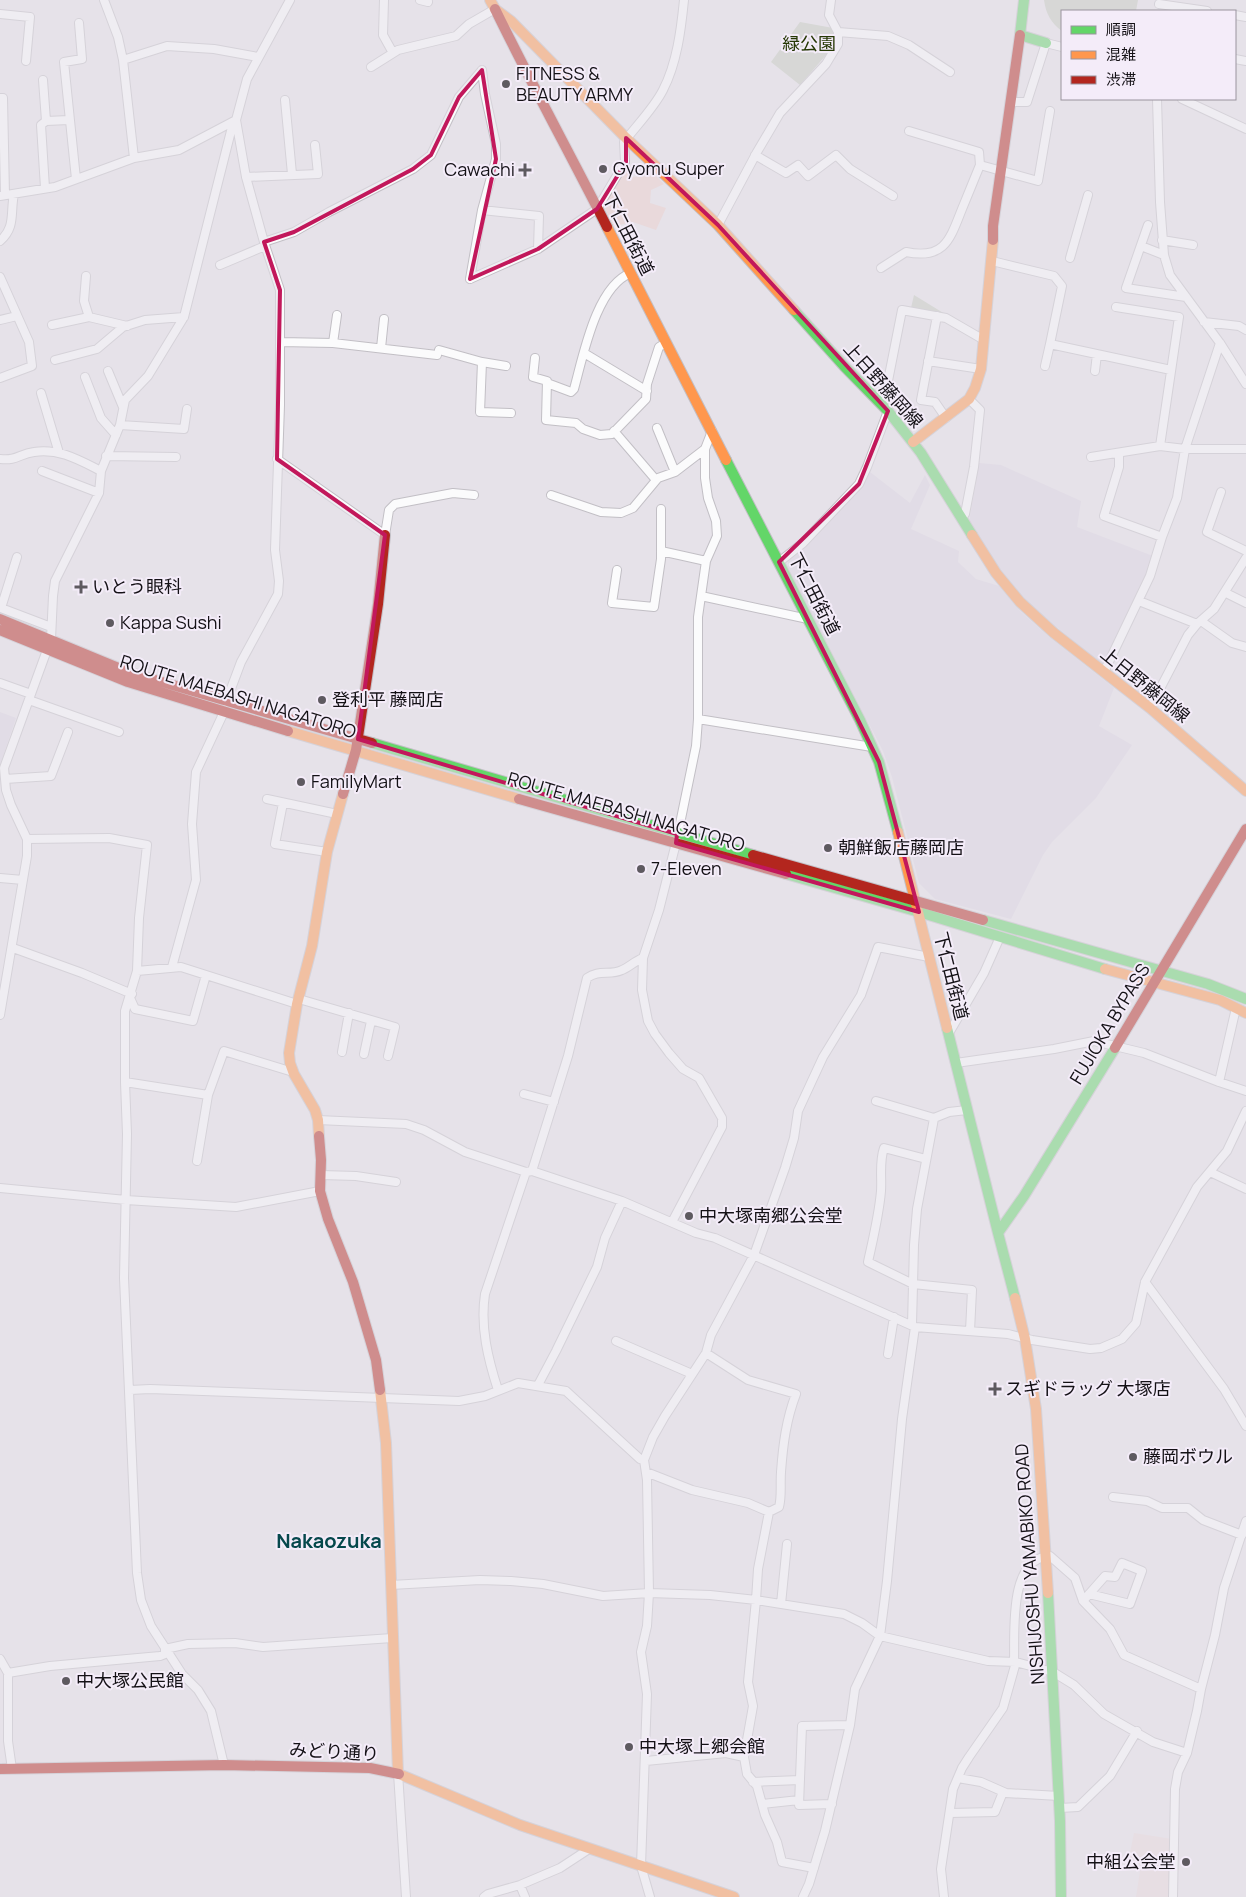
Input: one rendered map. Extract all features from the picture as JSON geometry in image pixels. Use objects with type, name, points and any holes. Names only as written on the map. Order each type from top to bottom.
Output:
[{"type":"main road","points":[[913,442],[969,399],[981,370],[992,262],[993,226],[1012,102],[1024,0]]},
{"type":"main road","name":"上日野藤岡線","points":[[493,5],[626,138],[718,225],[844,366],[886,409],[913,442],[996,573],[1020,602],[1054,633],[1150,708],[1246,791]]},
{"type":"main road","name":"下仁田街道","points":[[493,5],[528,77],[575,163],[872,747],[886,786],[919,912],[998,1233]]},
{"type":"main road","points":[[1020,35],[1046,43]]},
{"type":"main road","points":[[385,534],[378,604],[356,750],[327,852],[312,946],[298,1002],[289,1053],[293,1072],[318,1120],[320,1191],[328,1219],[353,1282],[376,1360],[379,1398],[386,1443],[398,1773]]},
{"type":"main road","name":"ROUTE MAEBASHI NAGATORO","points":[[0,619],[131,673],[225,707],[356,750],[677,839],[915,900],[1208,984],[1246,999]]},
{"type":"main road","name":"ROUTE MAEBASHI NAGATORO","points":[[0,630],[128,682],[358,739],[677,839],[1000,937],[1220,1000],[1246,1013]]},
{"type":"main road","name":"FUJIOKA BYPASS","points":[[998,1233],[1024,1196],[1117,1045],[1246,829]]},
{"type":"main road","name":"NISHIJOSHU YAMABIKO ROAD","points":[[998,1233],[1025,1339],[1036,1410],[1060,1808],[1061,1897]]},
{"type":"main road","name":"みどり通り","points":[[0,1769],[224,1765],[370,1768],[398,1773],[520,1825],[734,1897]]},
{"type":"street","points":[[104,0],[105,7],[118,37],[134,158]]},
{"type":"street","points":[[0,1015],[13,948],[27,856],[27,839],[11,805],[4,768],[51,639],[55,581],[99,493],[101,471],[120,426],[125,400],[148,376],[184,317],[231,131],[236,120],[247,79],[290,0]]},
{"type":"street","points":[[384,0],[383,34],[392,53]]},
{"type":"street","points":[[220,265],[294,232],[413,169],[431,155],[459,97],[482,70],[485,94],[496,144],[496,159],[482,210],[470,279],[538,249],[597,209],[625,162],[624,142],[626,138],[662,92],[670,73],[675,57],[684,0]]},
{"type":"street","points":[[718,225],[755,155],[780,113],[826,64],[838,44],[838,32],[829,15],[831,0]]},
{"type":"street","points":[[371,67],[392,53],[456,36],[493,5]]},
{"type":"street","points":[[1159,5],[1199,10]]},
{"type":"street","points":[[0,14],[30,16],[26,61]]},
{"type":"street","points":[[76,179],[64,62],[82,59],[79,23]]},
{"type":"street","points":[[838,32],[888,36],[909,45],[950,72]]},
{"type":"street","points":[[1012,102],[1027,102],[1046,43],[1061,47]]},
{"type":"street","points":[[122,60],[167,46],[214,49],[258,57]]},
{"type":"street","points":[[43,80],[46,122]]},
{"type":"street","points":[[0,98],[4,98],[3,196],[55,187],[134,158],[179,150],[236,120]]},
{"type":"street","points":[[285,100],[292,174]]},
{"type":"street","points":[[1157,100],[1162,240],[1170,275],[1220,343],[1246,384]]},
{"type":"street","points":[[1184,100],[1246,129]]},
{"type":"street","points":[[980,166],[1038,181],[1050,111]]},
{"type":"street","points":[[45,188],[40,125],[46,122],[69,120]]},
{"type":"street","points":[[172,967],[196,880],[192,824],[196,772],[225,707],[241,662],[278,594],[279,581],[275,550],[280,405],[280,290],[264,244],[246,177],[236,120]]},
{"type":"street","points":[[881,268],[906,252],[921,255],[931,253],[942,247],[950,237],[980,166],[979,152],[909,131]]},
{"type":"street","points":[[246,177],[318,174],[315,146]]},
{"type":"street","points":[[755,155],[786,173],[798,165],[808,176],[836,155],[850,169],[893,196]]},
{"type":"street","points":[[0,241],[12,224],[14,194]]},
{"type":"street","points":[[1070,258],[1088,196]]},
{"type":"street","points":[[482,210],[539,216],[538,249]]},
{"type":"street","points":[[1148,224],[1126,288],[1186,297]]},
{"type":"street","points":[[1162,240],[1193,245]]},
{"type":"street","points":[[1141,246],[1164,255]]},
{"type":"street","points":[[992,262],[1054,276],[1062,286],[1045,366]]},
{"type":"street","points":[[535,358],[533,378],[547,381],[547,383],[570,392],[574,389],[591,325],[600,306],[617,283],[625,275],[631,273]]},
{"type":"street","points":[[86,276],[84,301],[90,316]]},
{"type":"street","points":[[0,277],[29,342],[32,366],[0,378]]},
{"type":"street","points":[[1116,307],[1179,317],[1160,446]]},
{"type":"street","points":[[779,562],[803,543],[859,484],[868,467],[886,409],[902,310],[946,318],[984,340]]},
{"type":"street","points":[[332,343],[337,315]]},
{"type":"street","points":[[0,320],[17,316]]},
{"type":"street","points":[[52,325],[90,316],[127,326]]},
{"type":"street","points":[[937,316],[921,400],[935,402],[946,418]]},
{"type":"street","points":[[55,360],[97,349],[127,326],[145,320],[184,317]]},
{"type":"street","points":[[381,348],[384,319]]},
{"type":"street","points":[[1204,322],[1239,326],[1246,330]]},
{"type":"street","points":[[280,342],[332,343],[438,353],[506,366]]},
{"type":"street","points":[[547,383],[546,420],[576,423],[583,429],[600,435],[612,434],[646,399],[647,384],[659,347],[666,343]]},
{"type":"street","points":[[1104,672],[1150,576],[1177,498],[1185,450],[1220,343]]},
{"type":"street","points":[[1050,344],[1171,370]]},
{"type":"street","points":[[584,353],[647,391]]},
{"type":"street","points":[[1095,371],[1097,354]]},
{"type":"street","points":[[928,361],[981,370]]},
{"type":"street","points":[[482,362],[480,412],[512,413]]},
{"type":"street","points":[[108,371],[123,408]]},
{"type":"street","points":[[84,377],[101,418],[116,435]]},
{"type":"street","points":[[41,393],[59,452]]},
{"type":"street","points":[[961,517],[965,514],[974,466],[980,410],[969,399]]},
{"type":"street","points":[[120,426],[184,429],[187,409]]},
{"type":"street","points":[[657,428],[675,472]]},
{"type":"street","points":[[614,431],[656,480]]},
{"type":"street","points":[[672,1222],[722,1127],[722,1118],[699,1078],[683,1069],[669,1053],[648,1021],[642,990],[643,958],[659,910],[677,839],[696,746],[698,719],[698,616],[706,561],[717,536],[716,521],[708,498],[705,478],[705,449],[712,432]]},
{"type":"street","points":[[1091,457],[1160,446],[1185,450],[1246,449]]},
{"type":"street","points":[[551,495],[601,512],[621,513],[633,508],[658,478],[675,472],[705,449]]},
{"type":"street","points":[[0,458],[11,460],[32,452],[48,450],[71,455],[101,471]]},
{"type":"street","points":[[1119,454],[1119,467],[1104,516],[1162,537]]},
{"type":"street","points":[[106,456],[176,457]]},
{"type":"street","points":[[277,459],[385,534],[389,510],[395,504],[454,493],[474,495]]},
{"type":"street","points":[[42,471],[99,493]]},
{"type":"street","points":[[1221,492],[1207,532],[1246,552]]},
{"type":"street","points":[[618,570],[612,603],[654,607],[661,551],[661,509]]},
{"type":"street","points":[[661,551],[706,561]]},
{"type":"street","points":[[17,557],[1,608],[51,627]]},
{"type":"street","points":[[1150,708],[1178,652],[1199,622],[1214,609],[1246,558]]},
{"type":"street","points":[[1226,592],[1246,603]]},
{"type":"street","points":[[702,596],[808,619]]},
{"type":"street","points":[[1139,601],[1199,622],[1232,643],[1246,647]]},
{"type":"street","points":[[0,684],[119,732]]},
{"type":"street","points":[[698,719],[872,747]]},
{"type":"street","points":[[5,779],[51,776],[68,732]]},
{"type":"street","points":[[267,799],[337,814]]},
{"type":"street","points":[[283,803],[275,844],[327,852]]},
{"type":"street","points":[[27,839],[109,838],[147,845],[139,918],[137,971],[125,1011],[127,1134],[124,1278],[137,1572],[141,1600],[151,1626],[182,1674],[198,1690],[211,1711],[224,1765]]},
{"type":"street","points":[[0,878],[23,880]]},
{"type":"street","points":[[949,1033],[984,973],[1000,937]]},
{"type":"street","points":[[650,1897],[641,1866],[647,1694],[641,1652],[647,1626],[649,1593],[646,1472],[644,1460],[653,1437],[706,1353],[712,1335],[754,1255],[785,1168],[794,1138],[798,1111],[823,1057],[861,995],[878,947],[929,957]]},
{"type":"street","points":[[13,948],[131,996]]},
{"type":"street","points":[[498,1390],[488,1360],[482,1311],[485,1294],[554,1102],[568,1056],[586,978],[593,973],[621,971],[643,958]]},
{"type":"street","points":[[137,971],[181,967],[298,1002],[349,1013],[395,1027],[388,1056]]},
{"type":"street","points":[[131,996],[135,1009],[193,1021],[206,975]]},
{"type":"street","points":[[1220,1082],[1236,1008]]},
{"type":"street","points":[[342,1052],[349,1013]]},
{"type":"street","points":[[364,1054],[371,1021]]},
{"type":"street","points":[[956,1063],[1054,1049],[1094,1041],[1144,1053],[1246,1091]]},
{"type":"street","points":[[197,1161],[208,1094],[224,1051],[293,1072]]},
{"type":"street","points":[[125,1082],[208,1094]]},
{"type":"street","points":[[524,1094],[554,1102]]},
{"type":"street","points":[[876,1101],[934,1118],[949,1112],[967,1110]]},
{"type":"street","points":[[318,1120],[406,1124],[424,1130],[465,1152],[622,1201],[754,1255],[914,1326],[1008,1334],[1025,1339],[1090,1349],[1108,1346],[1126,1336],[1136,1323],[1145,1282],[1197,1187],[1227,1151],[1246,1111]]},
{"type":"street","points":[[803,1897],[814,1868],[832,1804],[850,1725],[855,1689],[880,1636],[902,1418],[914,1326],[914,1245],[926,1159],[934,1118]]},
{"type":"street","points":[[926,1159],[884,1148],[876,1228],[868,1262],[913,1284],[972,1290],[970,1331]]},
{"type":"street","points":[[1210,1172],[1246,1189]]},
{"type":"street","points":[[321,1175],[356,1176],[396,1182]]},
{"type":"street","points":[[0,1188],[126,1200],[236,1207],[320,1191]]},
{"type":"street","points":[[538,1385],[597,1267],[605,1238],[622,1201]]},
{"type":"street","points":[[1145,1282],[1224,1389],[1246,1426]]},
{"type":"street","points":[[888,1354],[894,1318]]},
{"type":"street","points":[[616,1341],[692,1374]]},
{"type":"street","points":[[706,1353],[748,1380],[796,1394],[785,1429],[781,1500],[778,1507],[769,1512]]},
{"type":"street","points":[[130,1390],[150,1389],[459,1401],[486,1396],[518,1384],[538,1385],[566,1391],[640,1459],[644,1460]]},
{"type":"street","points":[[646,1472],[692,1490],[748,1503],[769,1512]]},
{"type":"street","points":[[1114,1497],[1147,1501],[1162,1508],[1188,1508],[1203,1520],[1242,1535]]},
{"type":"street","points":[[769,1512],[758,1569],[748,1682],[753,1706],[744,1757],[747,1774],[757,1786],[782,1862],[814,1868]]},
{"type":"street","points":[[1172,1897],[1175,1789],[1178,1772],[1186,1753],[1215,1635],[1224,1588],[1246,1521]]},
{"type":"street","points":[[781,1604],[787,1544]]},
{"type":"street","points":[[944,1897],[941,1869],[953,1788],[969,1756],[1003,1708],[1015,1662],[1018,1589],[1026,1569],[1036,1559],[1050,1556],[1075,1578],[1083,1601],[1110,1630],[1124,1655],[1201,1689]]},
{"type":"street","points":[[1083,1601],[1089,1594],[1105,1576],[1115,1577],[1122,1563],[1142,1571],[1130,1604],[1089,1594]]},
{"type":"street","points":[[390,1585],[480,1580],[503,1581],[543,1584],[603,1596],[649,1593],[710,1595],[756,1600],[844,1614],[862,1623],[880,1636],[988,1661],[1015,1662],[1053,1672],[1074,1685],[1104,1714],[1137,1731],[1153,1742],[1186,1753]]},
{"type":"street","points":[[166,1649],[188,1644],[235,1643],[263,1647],[392,1638]]},
{"type":"street","points":[[8,1674],[50,1666],[156,1657],[165,1654],[166,1649]]},
{"type":"street","points":[[0,1659],[8,1674],[8,1741],[12,1769]]},
{"type":"street","points":[[832,1804],[799,1805],[802,1726],[850,1725]]},
{"type":"street","points":[[1060,1808],[1078,1807],[1110,1776],[1137,1731]]},
{"type":"street","points":[[646,1761],[726,1753],[744,1757]]},
{"type":"street","points":[[398,1773],[406,1897]]},
{"type":"street","points":[[958,1778],[981,1782],[1003,1792],[1059,1796]]},
{"type":"street","points":[[753,1782],[800,1780]]},
{"type":"street","points":[[950,1813],[995,1812],[1003,1792]]},
{"type":"street","points":[[762,1804],[800,1800]]},
{"type":"street","points":[[484,1897],[488,1894],[520,1885],[560,1868],[589,1849]]},
{"type":"street","points":[[520,1885],[526,1897]]},
{"type":"highlighted area","points":[[482,70],[496,159],[470,279],[538,249],[597,209],[626,162],[626,138],[718,225],[888,411],[859,484],[779,562],[879,762],[919,912],[676,843],[677,834],[358,739],[385,535],[277,459],[280,290],[264,242],[294,232],[413,169],[431,155],[459,97]]},
{"type":"shaded area","points":[[629,167],[630,177],[654,174],[664,184],[651,190],[650,203],[666,208],[656,230],[633,222],[614,226],[605,209],[607,199],[624,170]]},
{"type":"shaded area","points":[[979,463],[1001,465],[1081,501],[1077,527],[1153,556],[1145,578],[1104,666],[1029,604],[1001,570],[969,522]]},
{"type":"shaded area","points":[[870,472],[910,503],[925,475],[930,485],[911,529],[959,551],[958,562],[976,579],[999,586],[1020,611],[1049,637],[1114,688],[1099,726],[1132,745],[1096,798],[1052,842],[1043,855],[1011,919],[935,899],[919,883],[892,777],[883,751],[788,567],[788,561],[810,541],[862,485]]},
{"type":"shaded area","points":[[0,712],[16,718],[0,765]]},
{"type":"shaded area","points":[[1134,1833],[1172,1839],[1170,1897],[1136,1897],[1141,1865],[1129,1858]]},
{"type":"green space","points":[[1044,0],[1138,0],[1136,10],[1061,10],[1061,30],[1055,25],[1046,10]]},
{"type":"green space","name":"緑公園","points":[[800,22],[833,28],[836,37],[833,47],[800,85],[771,62]]},
{"type":"green space","points":[[914,295],[945,314],[911,308]]},
{"type":"traffic: fast","points":[[1024,0],[1020,35],[1046,43]]},
{"type":"traffic: fast","points":[[794,310],[844,366],[888,411],[921,453],[972,535]]},
{"type":"traffic: fast","points":[[726,460],[860,720],[879,762],[898,832]]},
{"type":"traffic: fast","points":[[372,743],[753,855]]},
{"type":"traffic: fast","points":[[786,874],[919,912],[1105,969]]},
{"type":"traffic: fast","points":[[983,920],[1208,984],[1246,999]]},
{"type":"traffic: fast","points":[[947,1028],[998,1233]]},
{"type":"traffic: fast","points":[[1015,1298],[998,1233],[1024,1196],[1115,1048]]},
{"type":"traffic: fast","points":[[1048,1593],[1060,1821],[1061,1897]]},
{"type":"traffic: slow","points":[[490,0],[495,9],[511,21],[626,138],[718,225],[794,310]]},
{"type":"traffic: slow","points":[[607,227],[726,460]]},
{"type":"traffic: slow","points":[[913,442],[969,399],[975,388],[981,369],[993,240]]},
{"type":"traffic: slow","points":[[972,535],[996,573],[1020,602],[1054,633],[1150,708],[1246,791]]},
{"type":"traffic: slow","points":[[288,731],[519,799]]},
{"type":"traffic: slow","points":[[319,1136],[315,1110],[294,1074],[289,1053],[297,1004],[312,946],[327,852],[343,794]]},
{"type":"traffic: slow","points":[[898,832],[947,1028]]},
{"type":"traffic: slow","points":[[1105,969],[1220,1000],[1246,1013]]},
{"type":"traffic: slow","points":[[1015,1298],[1025,1339],[1036,1409],[1048,1593]]},
{"type":"traffic: slow","points":[[380,1390],[386,1443],[398,1773]]},
{"type":"traffic: slow","points":[[399,1774],[520,1825],[734,1897]]},
{"type":"traffic: jam","points":[[495,9],[607,227]]},
{"type":"traffic: jam","points":[[993,240],[993,226],[1020,35]]},
{"type":"traffic: jam","points":[[343,794],[356,750],[378,604],[385,535]]},
{"type":"traffic: jam","points":[[0,619],[131,673],[372,743]]},
{"type":"traffic: jam","points":[[0,630],[128,682],[288,731]]},
{"type":"traffic: jam","points":[[519,799],[786,874]]},
{"type":"traffic: jam","points":[[1115,1048],[1246,829]]},
{"type":"traffic: jam","points":[[753,855],[983,920]]},
{"type":"traffic: jam","points":[[319,1136],[321,1160],[320,1191],[328,1219],[353,1282],[376,1360],[380,1390]]},
{"type":"traffic: jam","points":[[0,1769],[224,1765],[370,1768],[399,1774]]},
{"type":"place","name":"FITNESS & BEAUTY ARMY","points":[[506,84]]},
{"type":"place","name":"Gyomu Super","points":[[603,169]]},
{"type":"place","name":"Cawachi","points":[[525,170]]},
{"type":"place","name":"いとう眼科","points":[[81,587]]},
{"type":"place","name":"Kappa Sushi","points":[[110,623]]},
{"type":"place","name":"登利平 藤岡店","points":[[322,700]]},
{"type":"place","name":"FamilyMart","points":[[301,782]]},
{"type":"place","name":"朝鮮飯店藤岡店","points":[[828,848]]},
{"type":"place","name":"7-Eleven","points":[[641,869]]},
{"type":"place","name":"中大塚南郷公会堂","points":[[689,1216]]},
{"type":"place","name":"スギドラッグ 大塚店","points":[[995,1389]]},
{"type":"place","name":"藤岡ボウル","points":[[1133,1457]]},
{"type":"place","name":"中大塚公民館","points":[[66,1681]]},
{"type":"place","name":"中大塚上郷会館","points":[[629,1747]]},
{"type":"place","name":"中組公会堂","points":[[1186,1862]]},
{"type":"district","name":"Nakaozuka","points":[[329,1541]]}]
